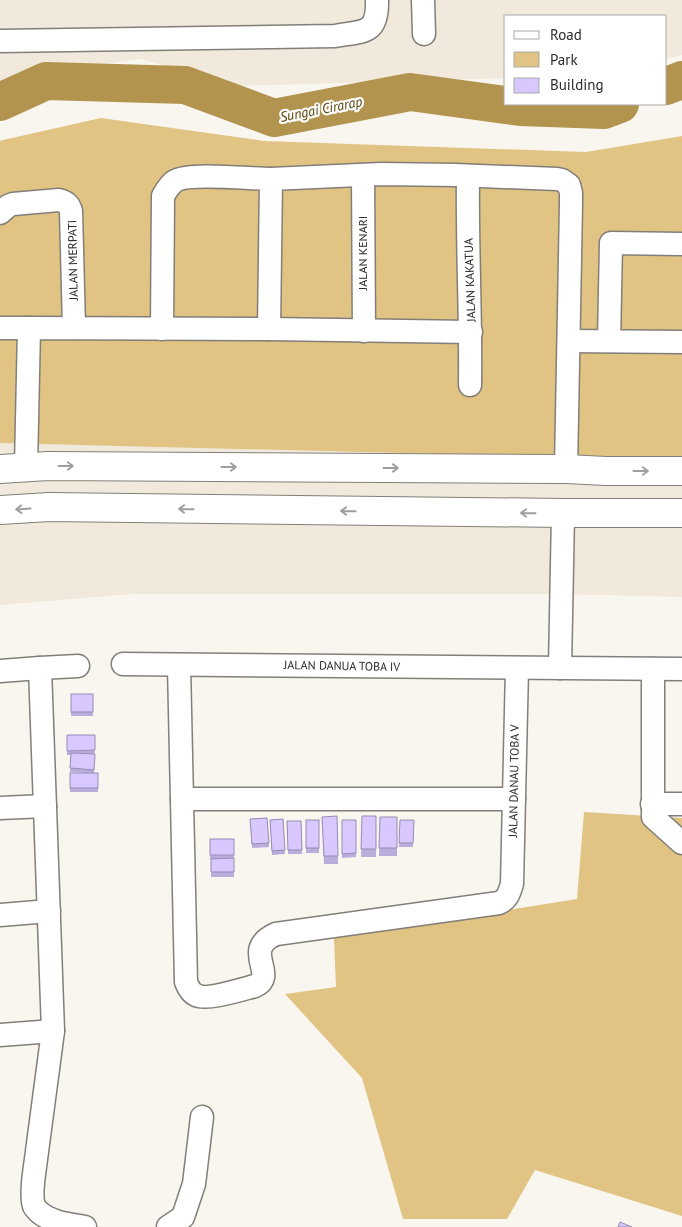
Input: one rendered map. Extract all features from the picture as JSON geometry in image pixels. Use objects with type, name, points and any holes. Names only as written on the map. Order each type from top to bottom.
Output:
[{"type":"main road","points":[[13,468],[48,466],[682,471]]},
{"type":"main road","points":[[604,512],[606,471]]},
{"type":"main road","points":[[0,510],[49,507],[682,513]]},
{"type":"street","points":[[0,41],[335,36],[368,30],[376,21],[377,0]]},
{"type":"street","points":[[423,0],[424,34]]},
{"type":"street","points":[[162,329],[163,196],[176,181],[185,177],[271,179],[381,174],[562,180],[569,185],[571,193],[566,469]]},
{"type":"street","name":"JALAN KENARI","points":[[364,175],[364,331]]},
{"type":"street","name":"JALAN KAKATUA","points":[[468,176],[467,208],[471,332],[470,385]]},
{"type":"street","points":[[269,329],[271,179]]},
{"type":"street","name":"JALAN MERPATI","points":[[0,213],[8,206],[14,204],[59,200],[66,202],[69,206],[71,211],[74,328]]},
{"type":"street","points":[[609,341],[611,243],[682,244]]},
{"type":"street","points":[[0,328],[471,332]]},
{"type":"street","points":[[13,468],[29,328]]},
{"type":"street","points":[[569,340],[682,342]]},
{"type":"street","points":[[560,668],[563,513]]},
{"type":"street","name":"JALAN DANUA TOBA IV","points":[[123,664],[682,669]]},
{"type":"street","points":[[179,664],[182,799],[514,799]]},
{"type":"street","points":[[0,671],[78,666]]},
{"type":"street","points":[[40,668],[53,1031],[33,1194],[34,1206],[48,1219],[85,1227]]},
{"type":"street","name":"JALAN DANAU TOBA V","points":[[182,799],[186,982],[196,996],[207,997],[261,983],[264,977],[259,950],[265,940],[276,934],[505,900],[512,884],[517,668]]},
{"type":"street","points":[[653,669],[653,817],[682,843]]},
{"type":"street","points":[[652,804],[682,804]]},
{"type":"street","points":[[0,808],[45,806]]},
{"type":"street","points":[[0,915],[49,911]]},
{"type":"street","points":[[0,1035],[53,1031]]},
{"type":"street","points":[[168,1227],[184,1217],[194,1184],[202,1117]]},
{"type":"shaded area","points":[[0,0],[682,0],[682,55],[667,59],[667,15],[504,15],[504,78],[240,86],[141,59],[7,78],[0,82]]},
{"type":"shaded area","points":[[0,443],[682,460],[682,597],[562,594],[132,594],[0,605]]},
{"type":"green space","points":[[101,118],[264,141],[586,152],[682,136],[682,460],[0,443],[0,141]]},
{"type":"green space","points":[[584,812],[682,818],[682,1216],[535,1170],[507,1219],[403,1219],[362,1078],[285,994],[336,987],[334,938],[577,899]]},
{"type":"building","points":[[71,694],[93,694],[93,712],[71,712]]},
{"type":"building","points":[[67,735],[95,735],[95,750],[67,751]]},
{"type":"building","points":[[71,753],[95,754],[94,770],[70,768]]},
{"type":"building","points":[[70,773],[98,773],[98,788],[70,788]]},
{"type":"building","points":[[337,816],[338,856],[324,856],[322,817]]},
{"type":"building","points":[[362,816],[376,816],[376,849],[361,849]]},
{"type":"building","points":[[380,817],[397,817],[397,848],[379,848]]},
{"type":"building","points":[[267,818],[269,843],[252,844],[250,819]]},
{"type":"building","points":[[283,819],[285,850],[272,851],[270,820]]},
{"type":"building","points":[[306,820],[319,820],[319,848],[306,848]]},
{"type":"building","points":[[342,820],[356,820],[356,853],[342,854]]},
{"type":"building","points":[[400,820],[414,820],[413,843],[399,843]]},
{"type":"building","points":[[287,821],[301,821],[302,850],[288,850]]},
{"type":"building","points":[[210,839],[234,839],[234,855],[210,855]]},
{"type":"building","points":[[234,858],[234,872],[211,872],[211,859]]},
{"type":"building","points":[[620,1222],[632,1227],[618,1227]]},
{"type":"waterway","name":"Sungai Cirarap","points":[[667,86],[682,80]]},
{"type":"waterway","name":"Sungai Cirarap","points":[[0,102],[46,81],[185,85],[274,118],[410,92],[504,105]]},
{"type":"waterway","name":"Sungai Cirarap","points":[[505,105],[604,110],[617,105]]}]
